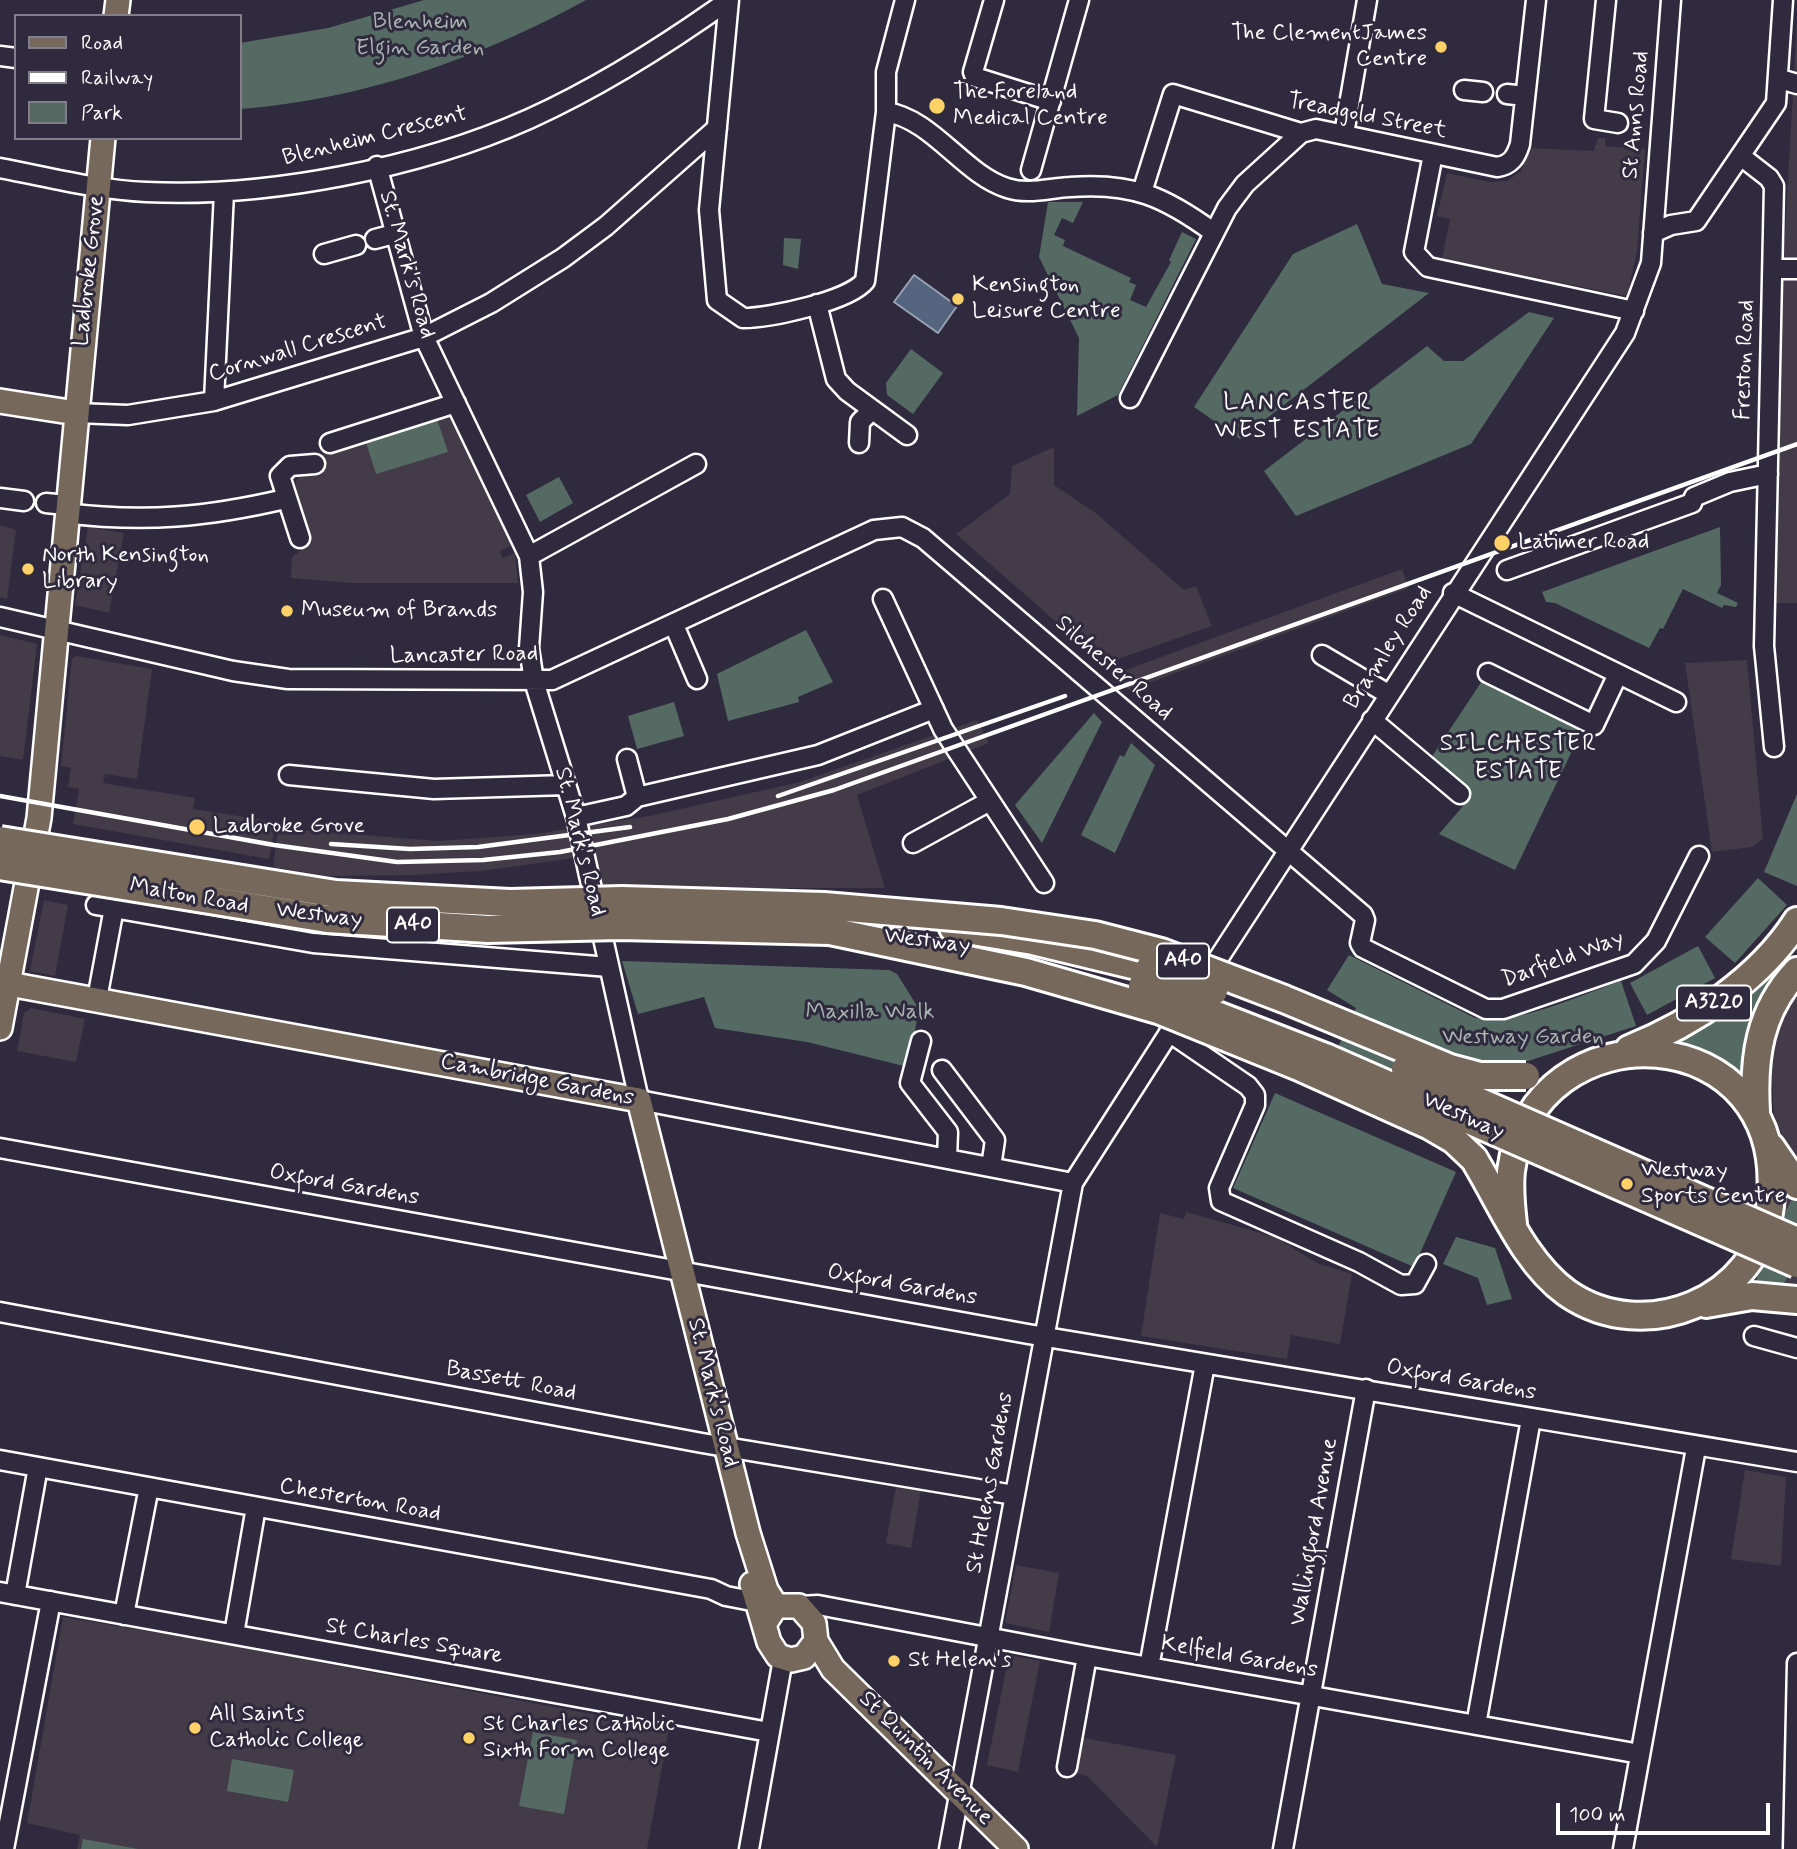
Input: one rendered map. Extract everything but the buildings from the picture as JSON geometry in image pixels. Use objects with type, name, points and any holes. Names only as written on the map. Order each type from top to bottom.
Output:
[{"type":"highway","name":"Westway","points":[[0,840],[336,894],[510,903],[622,900],[1033,941],[1149,969],[1242,1000],[1345,1042],[1797,1241]]},
{"type":"highway","name":"Westway","points":[[0,866],[327,919],[488,929],[827,919],[1025,955],[1142,986],[1325,1057],[1797,1264]]},
{"type":"highway","name":"A40","points":[[827,919],[1001,921],[1095,935],[1161,952],[1284,999],[1450,1068],[1480,1076],[1546,1074],[1601,1060]]},
{"type":"highway","name":"A40","points":[[827,919],[1131,1002],[1299,1067],[1430,1126],[1454,1140],[1474,1159],[1513,1224]]},
{"type":"highway","name":"A3220","points":[[1797,921],[1766,960],[1707,1008],[1643,1044],[1601,1060],[1557,1086],[1522,1133],[1511,1171],[1513,1224],[1548,1276],[1568,1293],[1591,1306],[1618,1314],[1665,1315],[1688,1309],[1726,1287],[1742,1272],[1768,1221],[1771,1198],[1768,1143],[1756,1111],[1754,1075],[1764,1021],[1781,990],[1797,971]]},
{"type":"highway","name":"A3220","points":[[1601,1060],[1653,1052],[1696,1063],[1718,1074],[1756,1111]]},
{"type":"highway","points":[[1768,1143],[1797,1185]]},
{"type":"highway","points":[[1688,1309],[1752,1296],[1791,1302]]},
{"type":"main road","name":"Ladbroke Grove","points":[[0,1028],[4,983],[39,818],[55,630],[59,507],[76,413],[103,140]]},
{"type":"main road","points":[[0,401],[76,413]]},
{"type":"main road","name":"Cambridge Gardens","points":[[4,983],[639,1100]]},
{"type":"main road","name":"St. Mark's Road","points":[[639,1100],[748,1534],[766,1590],[794,1625]]},
{"type":"main road","name":"St. Mark's Road","points":[[748,1534],[751,1580],[794,1625]]},
{"type":"main road","name":"St Quintin Avenue","points":[[794,1625],[833,1669],[1016,1849]]},
{"type":"street","points":[[729,0],[709,211],[717,300],[731,313],[743,318],[756,318],[817,304],[859,290],[866,281],[886,112],[886,72],[905,0]]},
{"type":"street","name":"Blenheim Crescent","points":[[0,168],[143,192],[224,192],[266,189],[377,166],[486,135],[528,119],[626,68],[729,0]]},
{"type":"street","points":[[994,0],[973,72],[975,77],[1051,101]]},
{"type":"street","points":[[1038,167],[1051,101],[1079,0]]},
{"type":"street","points":[[1343,134],[1367,0]]},
{"type":"street","name":"Treadgold Street","points":[[1142,192],[1173,94],[1301,133],[1315,130],[1343,134],[1497,167],[1511,161],[1520,144],[1516,95],[1536,0]]},
{"type":"street","points":[[1606,0],[1594,119],[1618,123]]},
{"type":"street","name":"St Anns Road","points":[[1653,233],[1671,0]]},
{"type":"street","points":[[1653,233],[1671,225],[1696,221],[1770,116],[1788,81],[1783,0]]},
{"type":"street","points":[[1464,90],[1483,92]]},
{"type":"street","points":[[886,112],[913,122],[1004,188],[1036,191],[1096,186],[1142,192],[1179,207],[1213,232]]},
{"type":"street","name":"Cornwall Crescent","points":[[76,413],[128,415],[214,401],[424,337],[491,303],[563,258],[606,226],[717,128]]},
{"type":"street","points":[[1130,398],[1213,232],[1245,184],[1301,133]]},
{"type":"street","points":[[1433,154],[1414,252],[1428,267],[1634,311]]},
{"type":"street","name":"Freston Road","points":[[1742,157],[1769,178],[1774,186],[1764,646],[1774,747]]},
{"type":"street","name":"St. Mark's Road","points":[[377,166],[424,337],[529,556],[533,592],[529,648],[534,681],[576,817],[639,1100]]},
{"type":"street","points":[[214,401],[224,192]]},
{"type":"street","name":"Bramley Road","points":[[1073,1183],[1453,593],[1613,355],[1634,311],[1651,263],[1653,233]]},
{"type":"street","points":[[375,239],[394,234]]},
{"type":"street","points":[[324,254],[356,245]]},
{"type":"street","points":[[1774,269],[1797,270]]},
{"type":"street","points":[[817,304],[836,379],[907,435]]},
{"type":"street","points":[[330,443],[456,403]]},
{"type":"street","points":[[859,443],[860,422],[872,410]]},
{"type":"street","points":[[300,538],[285,499],[280,476],[284,469],[315,464]]},
{"type":"street","points":[[529,556],[696,464]]},
{"type":"street","points":[[1507,570],[1692,503],[1694,497],[1730,482],[1768,474]]},
{"type":"street","points":[[0,498],[24,501]]},
{"type":"street","points":[[59,507],[125,520],[174,518],[231,511],[285,499]]},
{"type":"street","name":"Lancaster Road","points":[[0,617],[233,671],[288,679],[534,681],[567,676],[874,530],[902,527]]},
{"type":"street","name":"Silchester Road","points":[[902,527],[923,538],[1287,852]]},
{"type":"street","points":[[1453,593],[1676,702]]},
{"type":"street","points":[[883,599],[934,709],[988,802],[1044,883]]},
{"type":"street","points":[[674,625],[697,679]]},
{"type":"street","points":[[1322,655],[1388,694]]},
{"type":"street","points":[[1488,673],[1594,724],[1618,674]]},
{"type":"street","points":[[576,817],[626,806],[637,797],[818,755],[934,709]]},
{"type":"street","points":[[1372,720],[1460,794]]},
{"type":"street","points":[[627,759],[637,797]]},
{"type":"street","points":[[289,775],[434,789],[566,785]]},
{"type":"street","points":[[913,843],[988,802]]},
{"type":"street","name":"Darfield Way","points":[[1287,852],[1363,915],[1365,920],[1360,943],[1363,948],[1486,1009],[1503,1009],[1634,964],[1656,941],[1699,856]]},
{"type":"street","name":"Malton Road","points":[[97,999],[105,907],[313,943],[609,967]]},
{"type":"street","points":[[1169,1032],[1248,1086],[1255,1096],[1255,1105],[1219,1188],[1221,1201],[1359,1262],[1401,1285],[1415,1284],[1426,1265]]},
{"type":"street","points":[[921,1041],[910,1083],[948,1132],[947,1159]]},
{"type":"street","points":[[942,1070],[995,1140],[991,1167]]},
{"type":"street","name":"Cambridge Gardens","points":[[639,1100],[1073,1183]]},
{"type":"street","name":"Oxford Gardens","points":[[0,1148],[1043,1336],[1696,1448],[1797,1462]]},
{"type":"street","name":"St Helens Gardens","points":[[949,1849],[1073,1183]]},
{"type":"street","name":"Bassett Road","points":[[0,1312],[724,1447],[1014,1495]]},
{"type":"street","points":[[1754,1336],[1797,1348]]},
{"type":"street","points":[[1149,1667],[1205,1364]]},
{"type":"street","name":"Wallingford Avenue","points":[[1283,1849],[1366,1390]]},
{"type":"street","points":[[1476,1725],[1531,1419]]},
{"type":"street","points":[[1623,1849],[1696,1448]]},
{"type":"street","name":"Chesterton Road","points":[[0,1460],[711,1589],[794,1625]]},
{"type":"street","points":[[7,1593],[38,1467]]},
{"type":"street","points":[[124,1615],[149,1487]]},
{"type":"street","points":[[234,1634],[256,1507]]},
{"type":"street","name":"Chesterton Road","points":[[711,1589],[751,1580]]},
{"type":"street","name":"St Charles Square","points":[[7,1593],[769,1731]]},
{"type":"street","points":[[4,1841],[51,1601]]},
{"type":"street","points":[[749,1849],[769,1731],[794,1625]]},
{"type":"street","name":"Kelfield Gardens","points":[[794,1625],[987,1636],[1640,1754]]},
{"type":"street","points":[[1067,1767],[1087,1656]]},
{"type":"street","points":[[1793,1849],[1797,1663]]},
{"type":"shaded area","points":[[1797,16],[1797,265],[1783,265],[1793,93]]},
{"type":"shaded area","points":[[1598,138],[1605,138],[1605,146],[1645,149],[1637,251],[1627,296],[1442,259],[1450,219],[1437,216],[1447,173],[1490,182],[1507,181],[1521,171],[1529,148],[1594,151]]},
{"type":"shaded area","points":[[1783,279],[1797,279],[1797,603],[1776,603]]},
{"type":"shaded area","points":[[446,410],[513,545],[500,551],[502,558],[515,553],[518,583],[351,583],[291,578],[292,557],[312,542],[295,483],[300,476],[322,475],[323,451]]},
{"type":"shaded area","points":[[1054,447],[1054,485],[1097,514],[1184,590],[1196,586],[1212,626],[1104,664],[956,534],[1010,494],[1012,466]]},
{"type":"shaded area","points":[[0,525],[16,530],[7,599],[0,597]]},
{"type":"shaded area","points":[[88,527],[124,533],[109,613],[75,605]]},
{"type":"shaded area","points":[[1402,569],[1409,588],[1129,690],[1112,675]]},
{"type":"shaded area","points":[[0,635],[37,644],[23,760],[0,756]]},
{"type":"shaded area","points":[[76,656],[152,669],[137,779],[105,774],[103,783],[195,798],[193,809],[276,822],[269,859],[73,824],[79,789],[68,787],[71,768],[61,766],[72,659]]},
{"type":"shaded area","points":[[1747,660],[1763,839],[1752,847],[1712,852],[1685,663]]},
{"type":"shaded area","points":[[977,720],[989,743],[857,795],[885,888],[603,888],[595,855],[481,871],[412,875],[328,876],[273,867],[278,828],[438,841],[535,834],[649,816],[800,782]]},
{"type":"shaded area","points":[[44,900],[68,905],[55,976],[30,971]]},
{"type":"shaded area","points":[[1797,991],[1797,1314],[1759,1309],[1750,1283],[1788,1194],[1792,1160],[1774,1115],[1771,1065],[1782,1012]]},
{"type":"shaded area","points":[[31,1008],[85,1019],[76,1062],[17,1051],[24,1013]]},
{"type":"shaded area","points":[[1186,1212],[1275,1237],[1317,1263],[1352,1274],[1340,1344],[1291,1335],[1287,1359],[1141,1336],[1160,1213],[1184,1219]]},
{"type":"shaded area","points":[[1745,1470],[1786,1477],[1781,1566],[1731,1559]]},
{"type":"shaded area","points":[[896,1486],[921,1491],[911,1548],[886,1543]]},
{"type":"shaded area","points":[[1016,1565],[1059,1573],[1049,1632],[1005,1623]]},
{"type":"shaded area","points":[[63,1617],[213,1642],[669,1729],[647,1849],[77,1849],[80,1835],[27,1823]]},
{"type":"shaded area","points":[[1009,1655],[1040,1661],[1018,1772],[987,1765]]},
{"type":"shaded area","points":[[1078,1737],[1176,1755],[1157,1847],[1087,1776],[1071,1772]]},
{"type":"green space","name":"Blenheim Elgin Garden","points":[[424,0],[586,0],[505,40],[419,73],[330,96],[242,109],[242,43],[328,28]]},
{"type":"green space","points":[[1048,202],[1083,202],[1073,223],[1062,218],[1054,235],[1065,240],[1063,246],[1131,278],[1129,282],[1136,285],[1130,300],[1146,307],[1171,262],[1169,260],[1182,232],[1196,239],[1118,395],[1077,416],[1079,338],[1039,257]]},
{"type":"green space","points":[[1357,224],[1382,284],[1429,293],[1240,439],[1194,407],[1293,254]]},
{"type":"green space","points":[[784,238],[801,239],[798,269],[783,265]]},
{"type":"green space","points":[[1529,312],[1554,318],[1471,444],[1296,516],[1264,471],[1427,346],[1444,361],[1463,361]]},
{"type":"green space","points":[[911,349],[943,373],[913,414],[887,395],[886,383]]},
{"type":"green space","points":[[436,416],[448,452],[376,474],[365,439]]},
{"type":"green space","points":[[559,477],[573,503],[540,522],[526,495]]},
{"type":"green space","points":[[1720,527],[1721,585],[1717,593],[1738,603],[1736,607],[1724,605],[1722,608],[1683,589],[1663,629],[1660,628],[1649,648],[1555,603],[1546,602],[1542,592]]},
{"type":"green space","points":[[806,630],[833,682],[798,697],[799,702],[728,721],[717,674]]},
{"type":"green space","points":[[1484,678],[1584,726],[1515,870],[1439,834],[1470,798],[1429,761]]},
{"type":"green space","points":[[674,702],[684,736],[637,749],[628,716]]},
{"type":"green space","points":[[1094,713],[1102,722],[1042,843],[1015,805]]},
{"type":"green space","points":[[1131,743],[1155,765],[1115,853],[1081,835],[1120,755],[1124,757]]},
{"type":"green space","points":[[1797,794],[1797,886],[1764,872]]},
{"type":"green space","points":[[1758,878],[1787,905],[1735,963],[1705,937]]},
{"type":"green space","points":[[1698,946],[1715,978],[1647,1015],[1630,983]]},
{"type":"green space","name":"Westway Garden","points":[[1349,955],[1475,1018],[1509,1018],[1528,1014],[1621,981],[1636,1026],[1528,1061],[1399,1075],[1338,1047],[1356,1008],[1327,990]]},
{"type":"green space","name":"Maxilla Walk","points":[[622,961],[889,970],[897,974],[919,1009],[908,1067],[807,1042],[715,1028],[704,997],[638,1014]]},
{"type":"green space","points":[[1771,963],[1780,973],[1743,1078],[1710,1056],[1673,1046],[1673,1036]]},
{"type":"green space","points":[[1275,1093],[1456,1172],[1414,1267],[1233,1188]]},
{"type":"green space","points":[[1797,1189],[1797,1261],[1782,1287],[1757,1285],[1757,1268]]},
{"type":"green space","points":[[1456,1237],[1495,1248],[1512,1299],[1487,1305],[1478,1278],[1443,1264]]},
{"type":"green space","points":[[533,1732],[577,1740],[564,1814],[519,1806]]},
{"type":"green space","points":[[232,1759],[294,1770],[288,1802],[227,1791]]},
{"type":"green space","points":[[83,1839],[138,1849],[81,1849]]},
{"type":"water","points":[[914,275],[957,306],[938,333],[894,302]]},
{"type":"railway","points":[[0,796],[274,845],[397,862],[483,860],[560,852],[728,819],[834,790],[1797,444]]},
{"type":"railway","points":[[778,796],[1065,696]]},
{"type":"railway","points":[[331,844],[410,849],[478,847],[630,827]]},
{"type":"place","name":"The ClementJames Centre","points":[[1441,47]]},
{"type":"place","name":"The Foreland Medical Centre","points":[[937,106]]},
{"type":"place","name":"Kensington Leisure Centre","points":[[958,299]]},
{"type":"place","name":"Latimer Road","points":[[1502,543]]},
{"type":"place","name":"North Kensington Library","points":[[28,569]]},
{"type":"place","name":"Museum of Brands","points":[[287,611]]},
{"type":"place","name":"Ladbroke Grove","points":[[197,827]]},
{"type":"place","name":"Westway Sports Centre","points":[[1627,1184]]},
{"type":"place","name":"St Helen's","points":[[894,1661]]},
{"type":"place","name":"All Saints Catholic College","points":[[195,1728]]},
{"type":"place","name":"St Charles Catholic Sixth Form College","points":[[469,1738]]},
{"type":"district","name":"LANCASTER WEST ESTATE","points":[[1298,418]]},
{"type":"district","name":"SILCHESTER ESTATE","points":[[1519,759]]}]
